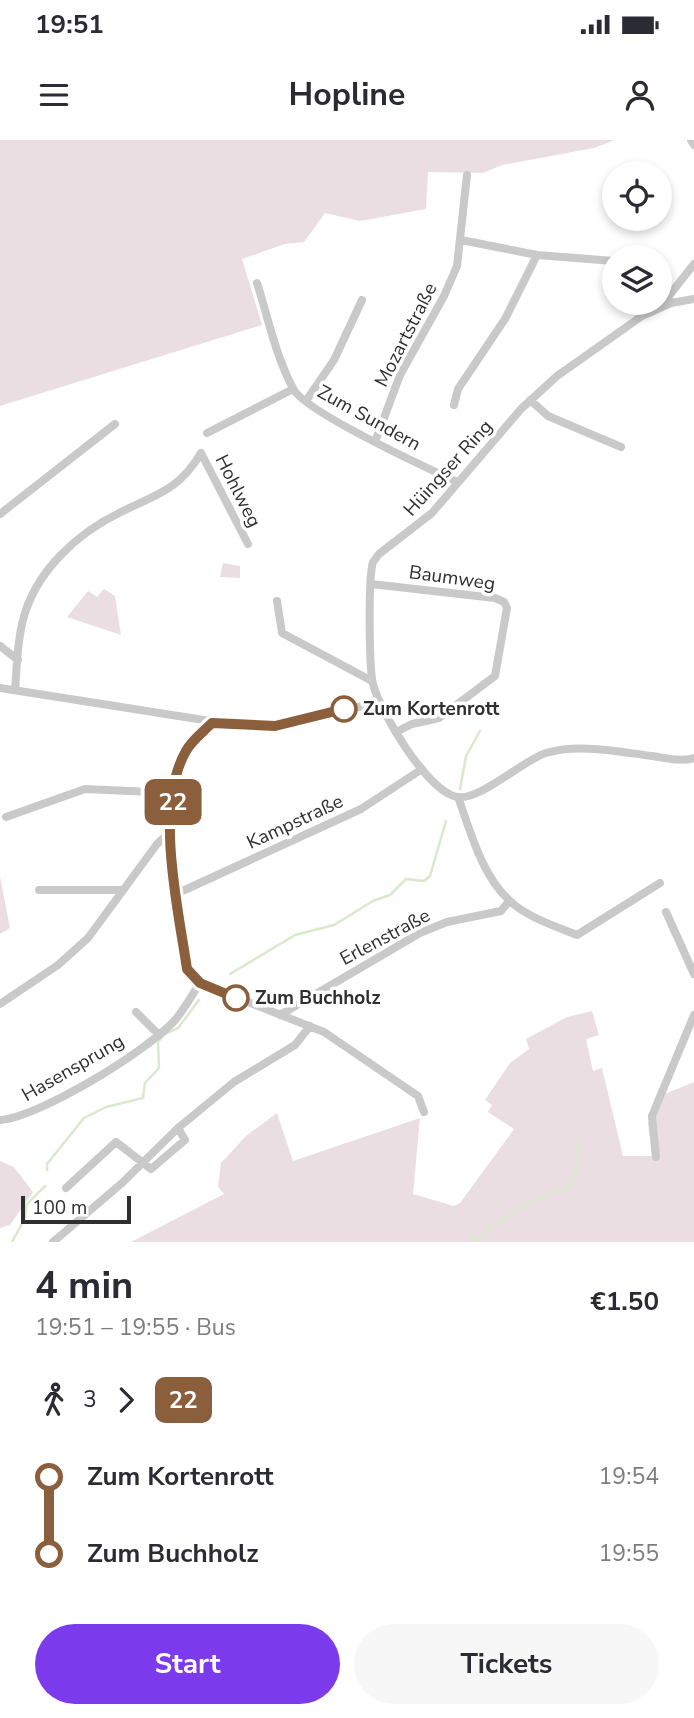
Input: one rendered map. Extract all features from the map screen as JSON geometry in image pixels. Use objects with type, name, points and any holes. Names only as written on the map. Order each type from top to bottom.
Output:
[{"type":"street","points":[[691,140],[694,145]]},
{"type":"street","name":"Mozartstraße","points":[[375,442],[400,375],[444,296],[457,266],[467,175]]},
{"type":"street","points":[[461,240],[537,255],[602,260]]},
{"type":"street","points":[[454,405],[458,390],[505,319],[537,255]]},
{"type":"street","points":[[672,297],[694,264]]},
{"type":"street","name":"Zum Sundern","points":[[257,283],[293,389],[306,401],[375,442],[457,482]]},
{"type":"street","name":"Hüingser Ring","points":[[672,300],[694,299]]},
{"type":"street","points":[[306,401],[334,360],[362,300]]},
{"type":"street","name":"Hüingser Ring","points":[[458,797],[448,793],[422,769],[380,704],[372,681],[373,561],[418,526],[530,400],[557,376],[644,315]]},
{"type":"street","points":[[206,433],[293,389]]},
{"type":"street","points":[[530,400],[548,416],[621,447]]},
{"type":"street","points":[[0,514],[115,424]]},
{"type":"street","name":"Hohlweg","points":[[18,660],[26,611],[34,588],[53,564],[78,539],[104,521],[175,486],[190,472],[201,453],[248,544]]},
{"type":"street","name":"Baumweg","points":[[371,584],[500,599],[507,608],[495,676],[439,718],[412,724],[396,732]]},
{"type":"street","points":[[277,601],[282,633],[372,681]]},
{"type":"street","points":[[0,646],[18,660],[15,690]]},
{"type":"street","points":[[0,688],[212,723],[275,726],[323,712],[380,704]]},
{"type":"street","points":[[212,723],[187,750],[174,793],[169,833],[187,969],[200,983],[324,1032],[390,1074],[418,1096],[424,1112]]},
{"type":"street","points":[[660,883],[577,935],[509,901],[497,888],[475,844],[458,797],[468,796],[545,753],[568,750],[694,760]]},
{"type":"street","name":"Kampstraße","points":[[176,894],[361,809],[422,769]]},
{"type":"street","points":[[6,817],[85,789],[174,793]]},
{"type":"street","points":[[0,1004],[58,965],[88,938],[157,844],[169,833]]},
{"type":"street","points":[[39,890],[123,890]]},
{"type":"street","name":"Erlenstraße","points":[[280,1015],[420,933],[447,922],[501,911],[509,901]]},
{"type":"street","points":[[666,912],[694,974]]},
{"type":"street","name":"Hasensprung","points":[[0,1120],[38,1111],[121,1061],[175,1020],[200,983]]},
{"type":"street","name":"Hasensprung","points":[[136,1012],[158,1034]]},
{"type":"street","points":[[656,1157],[652,1116],[694,1015]]},
{"type":"street","points":[[53,1242],[178,1128],[234,1082],[295,1045],[310,1026]]},
{"type":"street","points":[[66,1188],[116,1142],[151,1169],[185,1140],[178,1128]]},
{"type":"shaded area","points":[[0,140],[615,140],[594,148],[502,165],[483,173],[428,172],[426,209],[360,221],[325,213],[304,242],[285,244],[242,259],[262,325],[0,406]]},
{"type":"shaded area","points":[[223,563],[240,566],[240,578],[220,577]]},
{"type":"shaded area","points":[[104,589],[115,596],[121,635],[67,617],[88,591],[97,597]]},
{"type":"shaded area","points":[[0,877],[10,928],[0,934]]},
{"type":"shaded area","points":[[592,1011],[599,1035],[586,1039],[593,1071],[602,1068],[623,1156],[652,1156],[648,1124],[655,1098],[694,1082],[694,1242],[131,1242],[224,1194],[218,1187],[221,1163],[246,1136],[277,1113],[293,1161],[420,1118],[413,1194],[454,1206],[460,1203],[514,1129],[488,1112],[492,1105],[485,1100],[510,1063],[529,1049],[526,1039],[567,1017]]},
{"type":"shaded area","points":[[0,1161],[14,1167],[33,1192],[10,1225],[0,1228]]},
{"type":"waterway","points":[[460,789],[466,756],[480,731]]},
{"type":"waterway","points":[[230,974],[295,935],[334,925],[373,901],[390,895],[406,879],[424,881],[430,876],[446,821]]},
{"type":"waterway","points":[[47,1170],[47,1164],[84,1118],[106,1107],[143,1098],[145,1083],[159,1068],[158,1042],[165,1034],[178,1028],[199,1000]]},
{"type":"waterway","points":[[470,1242],[527,1203],[571,1185],[579,1160],[577,1144]]},
{"type":"waterway","points":[[12,1242],[25,1218],[26,1205],[45,1186]]},
{"type":"bus line","name":"22","points":[[236,998],[193,979],[187,969],[169,833],[181,761],[195,739],[212,723],[275,726],[323,712],[344,709]]},
{"type":"place","name":"Zum Kortenrott","points":[[344,709]]},
{"type":"place","name":"Zum Buchholz","points":[[236,998]]}]
